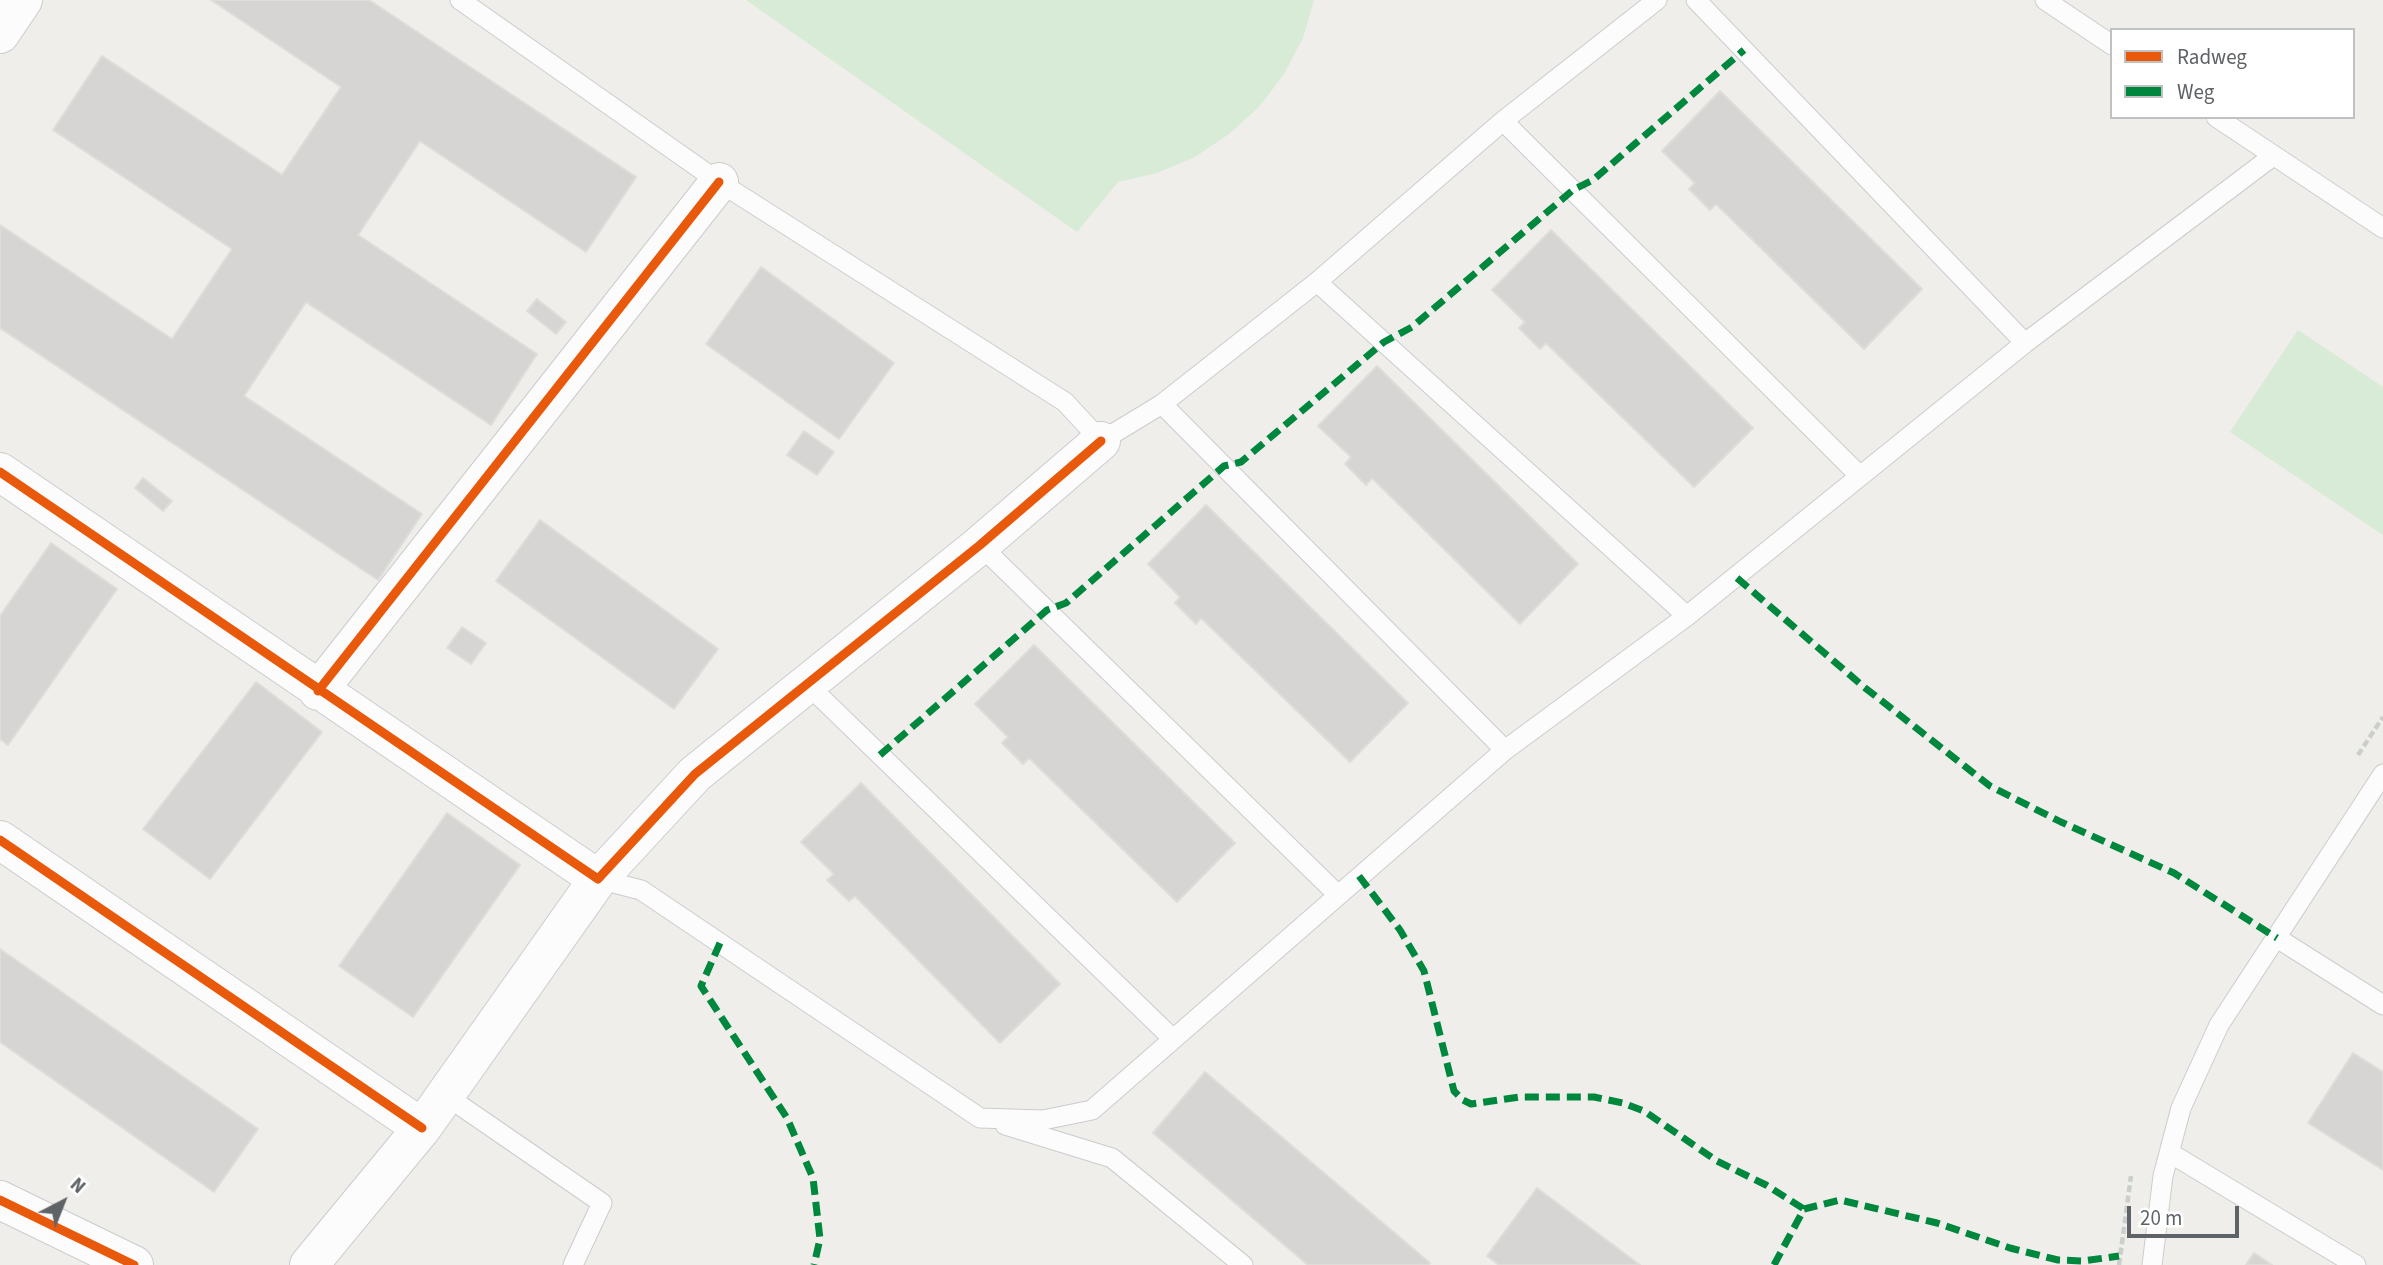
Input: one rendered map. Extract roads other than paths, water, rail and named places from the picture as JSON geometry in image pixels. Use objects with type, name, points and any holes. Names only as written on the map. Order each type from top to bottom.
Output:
[{"type":"street","points":[[0,34],[23,0]]},
{"type":"street","points":[[318,691],[719,182]]},
{"type":"street","points":[[309,1265],[422,1128],[598,879],[695,774],[981,545],[1101,442]]},
{"type":"street","points":[[0,472],[318,691],[598,879]]},
{"type":"street","points":[[0,840],[422,1128]]},
{"type":"street","points":[[0,1200],[134,1265]]},
{"type":"lane","points":[[460,0],[719,182],[1065,402],[1101,442],[1162,404],[1317,282],[1503,121],[1657,0]]},
{"type":"lane","points":[[1696,0],[2025,344]]},
{"type":"lane","points":[[2045,0],[2110,45]]},
{"type":"lane","points":[[2219,119],[2383,228]]},
{"type":"lane","points":[[1503,121],[1860,476]]},
{"type":"lane","points":[[981,1118],[1043,1120],[1092,1110],[1505,750],[1687,617],[2025,344],[2273,156]]},
{"type":"lane","points":[[1317,282],[1687,617]]},
{"type":"lane","points":[[1162,404],[1505,750]]},
{"type":"lane","points":[[981,545],[1338,895]]},
{"type":"lane","points":[[807,684],[1173,1039]]},
{"type":"lane","points":[[2152,1265],[2169,1153],[2181,1108],[2219,1025],[2383,774]]},
{"type":"lane","points":[[598,879],[641,890],[981,1118],[1112,1158],[1243,1265]]},
{"type":"lane","points":[[2277,937],[2383,1005]]},
{"type":"lane","points":[[446,1095],[602,1203],[573,1265]]},
{"type":"lane","points":[[2169,1153],[2356,1265]]}]
